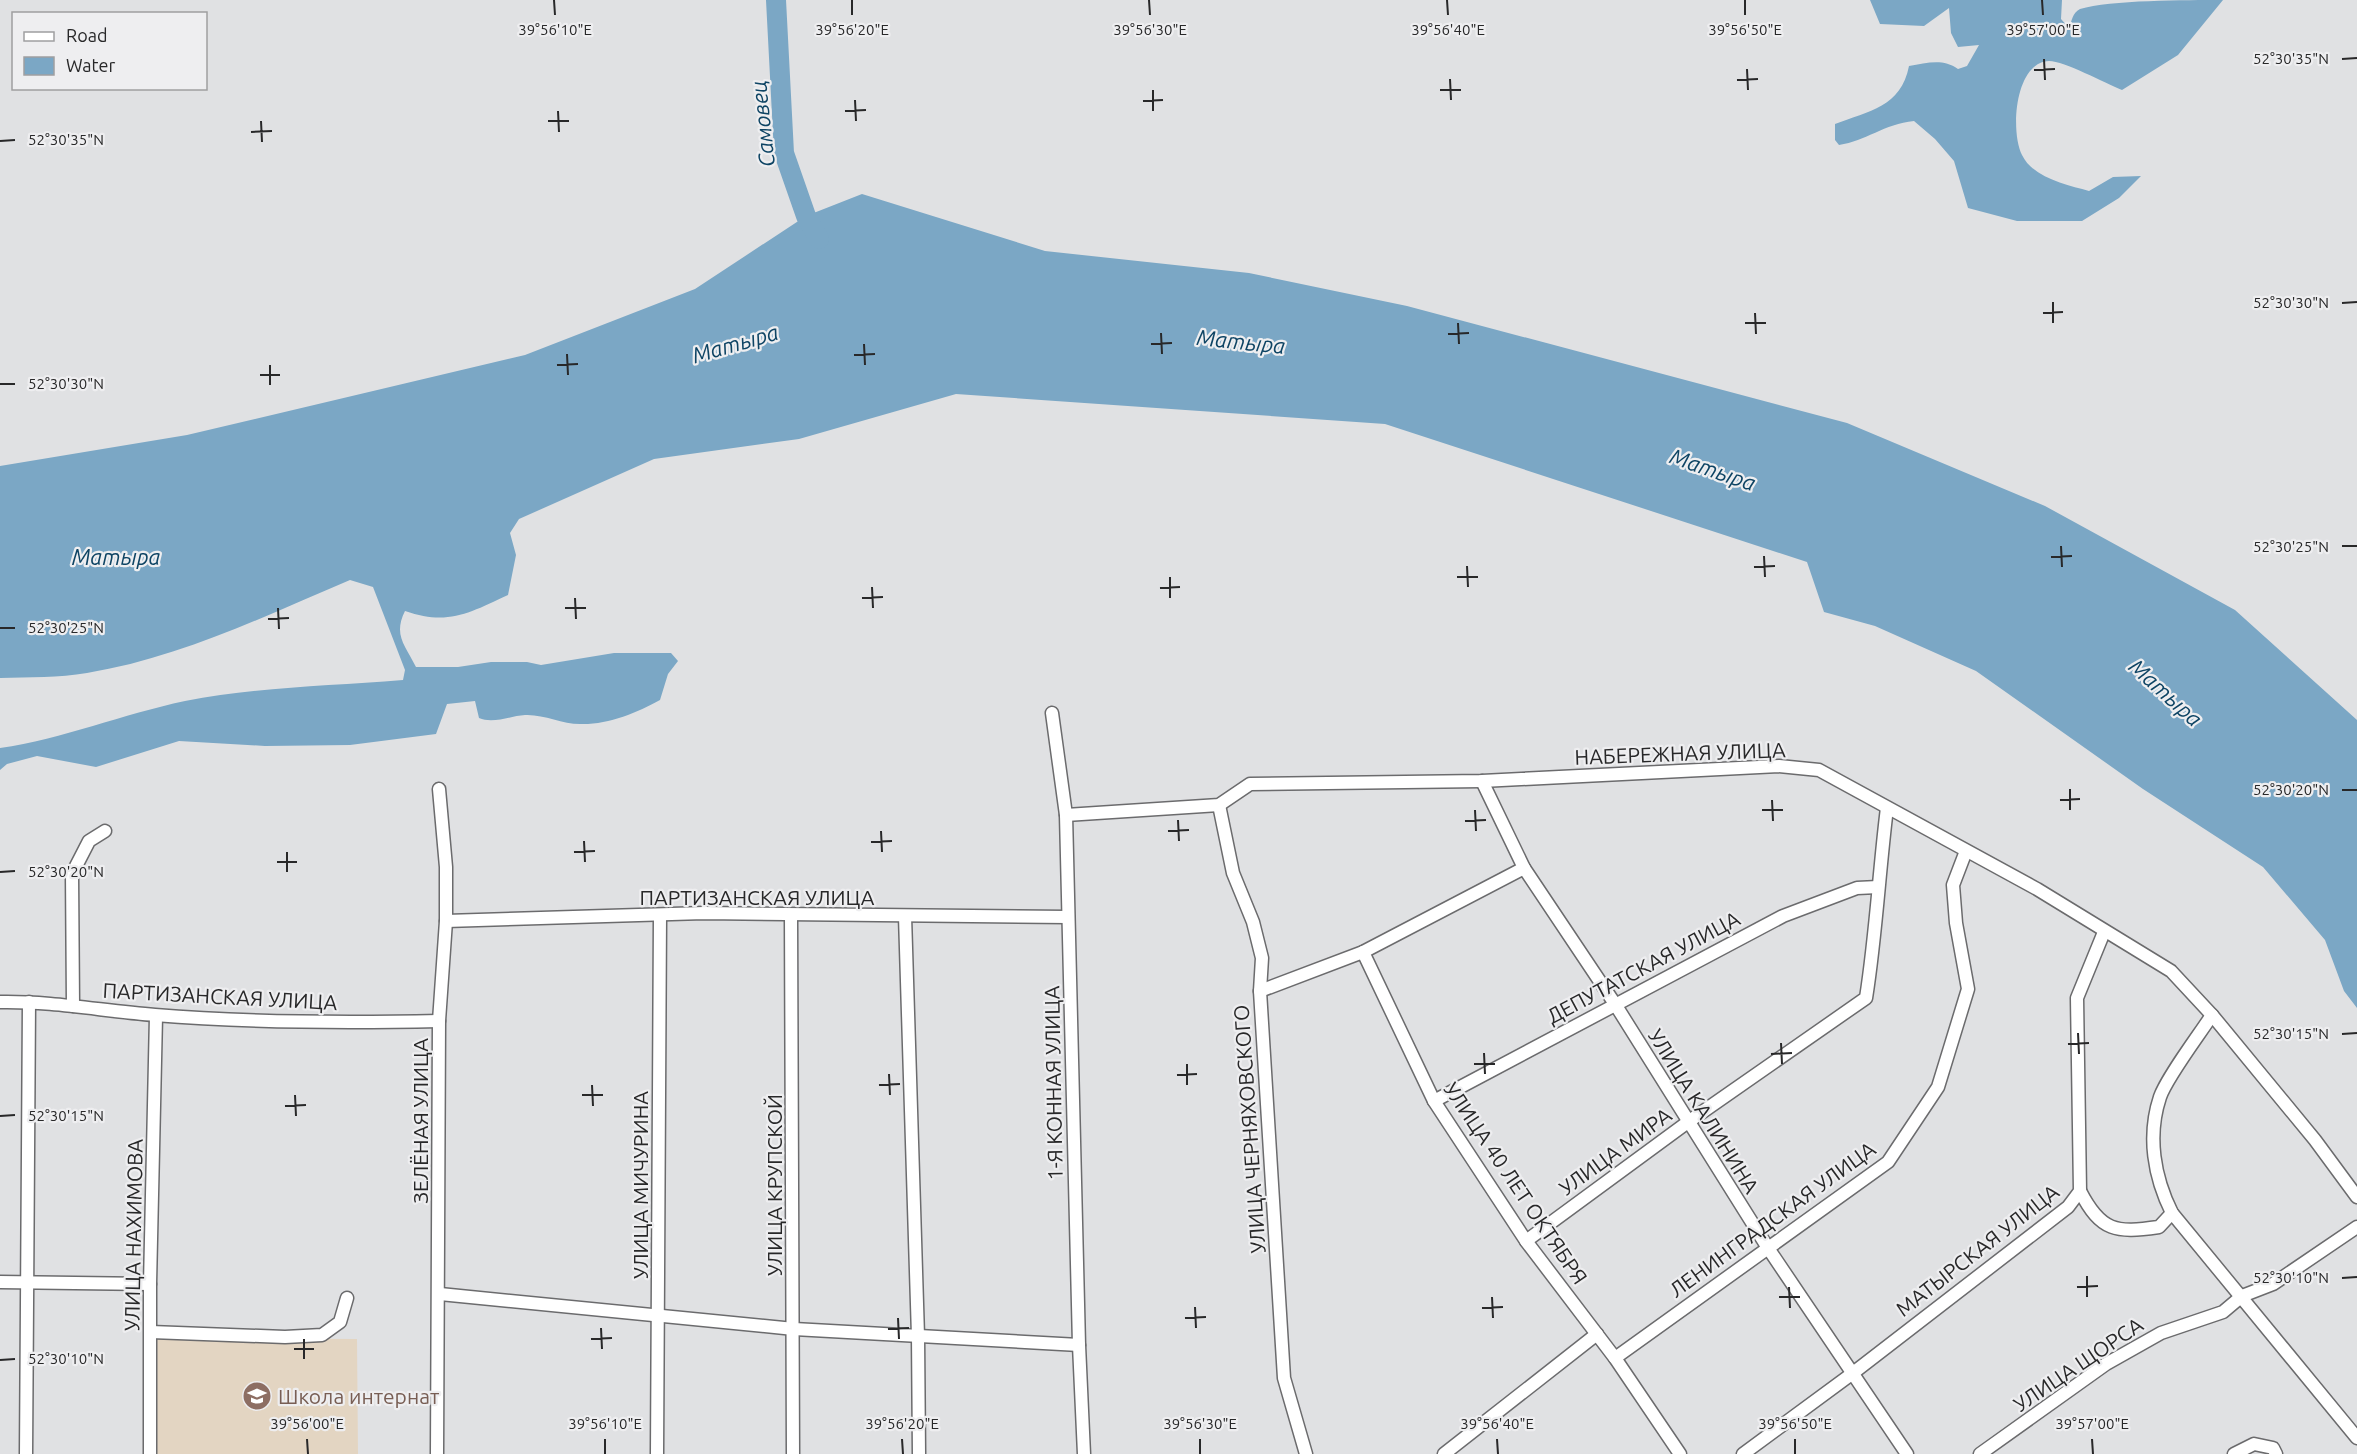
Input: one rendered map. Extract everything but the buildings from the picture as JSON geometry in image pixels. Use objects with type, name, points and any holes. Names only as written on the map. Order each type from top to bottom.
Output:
[{"type":"street","name":"1-Я КОННАЯ УЛИЦА","points":[[1052,713],[1066,814],[1079,1345],[1084,1454]]},
{"type":"street","name":"НАБЕРЕЖНАЯ УЛИЦА","points":[[1219,805],[1250,784],[1482,781],[1779,766],[1819,771],[2037,889],[2171,971],[2212,1015],[2315,1140],[2357,1197]]},
{"type":"street","name":"УЛИЦА КАЛИНИНА","points":[[1482,781],[1524,868],[1615,1004],[1768,1248],[1907,1454]]},
{"type":"street","name":"ЗЕЛЁНАЯ УЛИЦА","points":[[437,1454],[440,1294],[439,1021],[446,921],[446,867],[439,789]]},
{"type":"street","points":[[1066,814],[1219,805]]},
{"type":"street","name":"УЛИЦА ЧЕРНЯХОВСКОГО","points":[[1219,805],[1233,873],[1253,922],[1262,958],[1260,991],[1284,1378],[1306,1454]]},
{"type":"street","name":"УЛИЦА МИРА","points":[[1526,1241],[1688,1122],[1866,998],[1875,943],[1878,887],[1887,808]]},
{"type":"street","points":[[73,1006],[72,874],[89,842],[105,831]]},
{"type":"street","name":"ЛЕНИНГРАДСКАЯ УЛИЦА","points":[[1616,1358],[1888,1162],[1938,1087],[1968,989],[1956,923],[1953,885],[1966,851]]},
{"type":"street","points":[[1260,991],[1363,952],[1524,868]]},
{"type":"street","name":"ДЕПУТАТСКАЯ УЛИЦА","points":[[1434,1101],[1783,915],[1857,888],[1878,887]]},
{"type":"street","name":"ПАРТИЗАНСКАЯ УЛИЦА","points":[[446,921],[704,913],[1068,917]]},
{"type":"street","name":"УЛИЦА КРУПСКОЙ","points":[[791,915],[793,1454]]},
{"type":"street","name":"УЛИЦА МИЧУРИНА","points":[[657,1454],[660,916]]},
{"type":"street","points":[[905,916],[918,1336],[919,1454]]},
{"type":"street","name":"МАТЫРСКАЯ УЛИЦА","points":[[1743,1454],[1853,1373],[2067,1207],[2080,1191],[2077,998],[2104,932]]},
{"type":"street","name":"УЛИЦА 40 ЛЕТ ОКТЯБРЯ","points":[[1363,952],[1434,1101],[1526,1241],[1616,1358],[1680,1454]]},
{"type":"street","name":"ПАРТИЗАНСКАЯ УЛИЦА","points":[[0,1002],[29,1002],[156,1016],[308,1023],[439,1021]]},
{"type":"street","points":[[26,1454],[29,1002]]},
{"type":"street","points":[[2212,1015],[2161,1095],[2152,1137],[2160,1190],[2172,1213],[2357,1438]]},
{"type":"street","name":"УЛИЦА НАХИМОВА","points":[[150,1454],[150,1284],[156,1016]]},
{"type":"street","points":[[2080,1191],[2093,1216],[2124,1232],[2158,1227],[2172,1213]]},
{"type":"street","name":"УЛИЦА ЩОРСА","points":[[1980,1454],[2106,1365],[2161,1333],[2223,1312],[2242,1296],[2273,1284],[2357,1227]]},
{"type":"street","points":[[0,1282],[150,1284]]},
{"type":"street","points":[[440,1294],[794,1329],[1079,1345]]},
{"type":"street","points":[[151,1332],[285,1337],[322,1335],[340,1322],[346,1299]]},
{"type":"street","points":[[1444,1454],[1597,1334]]},
{"type":"street","points":[[2234,1454],[2254,1444],[2273,1448],[2276,1454]]},
{"type":"shaded area","name":"Школа интернат","points":[[157,1338],[357,1339],[358,1454],[156,1454]]},
{"type":"water","points":[[1870,0],[2062,0],[2061,19],[2069,28],[2077,11],[2093,6],[2149,1],[2223,0],[2178,55],[2122,90],[2056,62],[2038,64],[2029,73],[2022,85],[2016,115],[2018,144],[2027,163],[2042,175],[2089,191],[2113,177],[2141,176],[2119,198],[2082,221],[2017,221],[1968,208],[1954,161],[1935,139],[1914,121],[1893,125],[1849,143],[1839,145],[1835,140],[1835,124],[1871,111],[1891,99],[1905,80],[1909,66],[1941,62],[1958,69],[1967,66],[1979,45],[1958,47],[1951,33],[1949,8],[1924,26],[1880,24]]},
{"type":"water","name":"Матыра","points":[[862,194],[1045,251],[1249,273],[1407,306],[1847,423],[2045,506],[2235,610],[2357,720],[2357,1008],[2344,991],[2325,940],[2263,867],[2143,789],[1976,671],[1875,626],[1824,612],[1807,562],[1385,424],[956,394],[799,439],[654,459],[519,519],[510,533],[516,555],[508,595],[470,612],[446,617],[405,611],[400,627],[402,640],[416,667],[458,667],[491,662],[527,662],[541,665],[614,653],[671,653],[678,661],[668,674],[660,700],[642,709],[622,717],[590,724],[573,724],[532,715],[484,720],[479,718],[475,701],[447,704],[436,734],[350,745],[265,746],[179,741],[96,767],[37,756],[7,764],[0,770],[0,748],[47,739],[162,706],[239,693],[403,680],[405,670],[373,587],[350,580],[254,621],[155,657],[76,675],[0,678],[0,466],[187,435],[525,355],[695,289],[806,216]]},
{"type":"waterway","name":"Самовец","points":[[776,0],[784,153],[806,216],[819,239]]},
{"type":"place","name":"Школа интернат","points":[[257,1396]]}]
